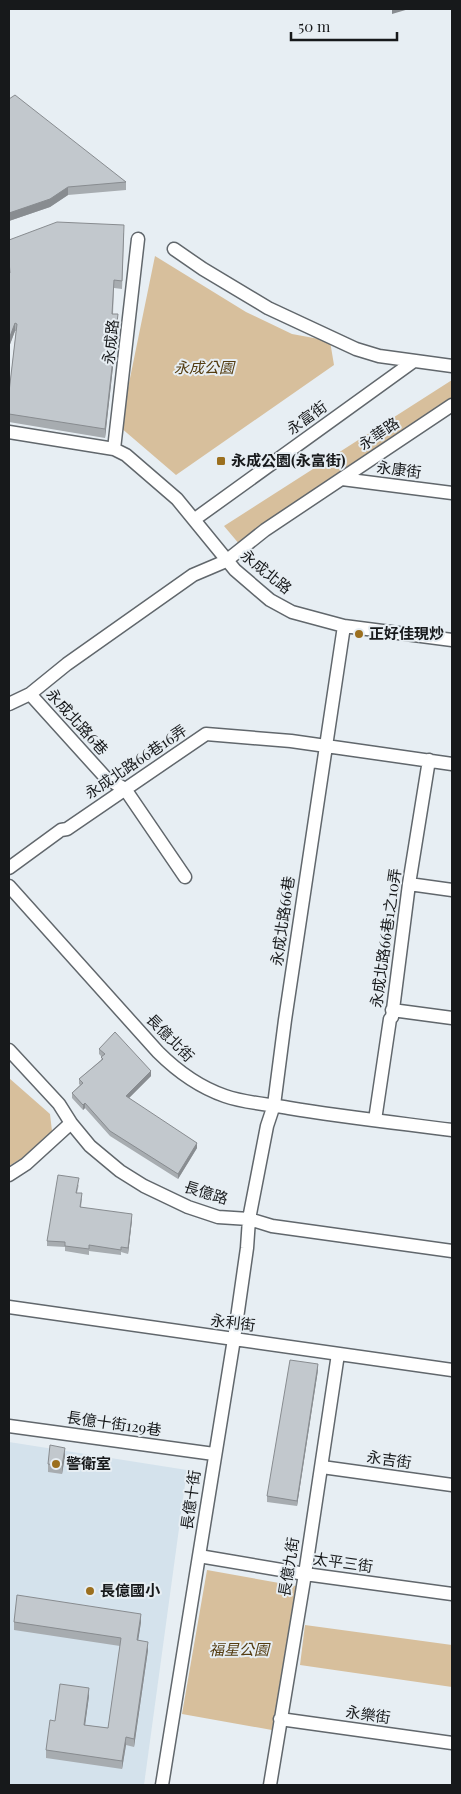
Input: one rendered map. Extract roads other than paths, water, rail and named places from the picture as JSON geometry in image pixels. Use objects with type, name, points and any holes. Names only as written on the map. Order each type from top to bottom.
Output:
[{"type":"street","name":"永成路","points":[[114,449],[138,239]]},
{"type":"street","points":[[174,249],[235,289],[313,330],[356,349],[379,356],[452,366]]},
{"type":"street","name":"永富街","points":[[195,519],[414,361]]},
{"type":"street","name":"永華路","points":[[226,561],[264,530],[452,405]]},
{"type":"street","points":[[9,432],[114,449],[126,455],[169,492],[195,519],[226,561]]},
{"type":"street","name":"永康街","points":[[342,479],[452,493]]},
{"type":"street","name":"永成北路","points":[[9,704],[30,694],[67,664],[193,575],[226,561],[270,600],[292,612],[344,626],[452,640]]},
{"type":"street","name":"永成北路66巷","points":[[249,1219],[267,1126],[274,1105],[307,865],[327,746],[344,626]]},
{"type":"street","name":"永成北路6巷","points":[[30,694],[106,778],[125,789]]},
{"type":"street","name":"永成北路66巷16弄","points":[[9,868],[61,830],[66,829],[206,734],[327,746],[452,764]]},
{"type":"street","name":"永成北路66巷1之10弄","points":[[376,1120],[409,884],[429,760]]},
{"type":"street","points":[[125,789],[185,877]]},
{"type":"street","points":[[409,884],[452,890]]},
{"type":"street","name":"長億北街","points":[[9,886],[158,1052],[175,1068],[199,1084],[224,1096],[244,1101],[347,1118],[452,1130]]},
{"type":"street","points":[[392,1010],[452,1018]]},
{"type":"street","name":"長億路","points":[[9,1050],[59,1104],[71,1123],[90,1146],[120,1171],[144,1186],[188,1207],[218,1217],[249,1219],[272,1226],[452,1251]]},
{"type":"street","points":[[9,1175],[26,1164],[71,1123]]},
{"type":"street","name":"長億十街","points":[[162,1785],[234,1338],[247,1248],[249,1219]]},
{"type":"street","name":"永利街","points":[[9,1307],[452,1370]]},
{"type":"street","name":"長億九街","points":[[270,1785],[322,1467],[338,1354]]},
{"type":"street","name":"長億十街129巷","points":[[9,1426],[214,1454]]},
{"type":"street","name":"永吉街","points":[[322,1467],[452,1485]]},
{"type":"street","name":"太平三街","points":[[199,1556],[305,1574],[452,1594]]},
{"type":"street","name":"永樂街","points":[[280,1719],[452,1742]]},
{"type":"place","name":"永成公園(永富街)","points":[[221,461]]},
{"type":"place","name":"正好佳現炒","points":[[359,634]]},
{"type":"place","name":"警衛室","points":[[56,1464]]},
{"type":"place","name":"長億國小","points":[[90,1591]]},
{"type":"park label","name":"永成公園","points":[[204,368]]},
{"type":"park label","name":"福星公園","points":[[239,1650]]}]
